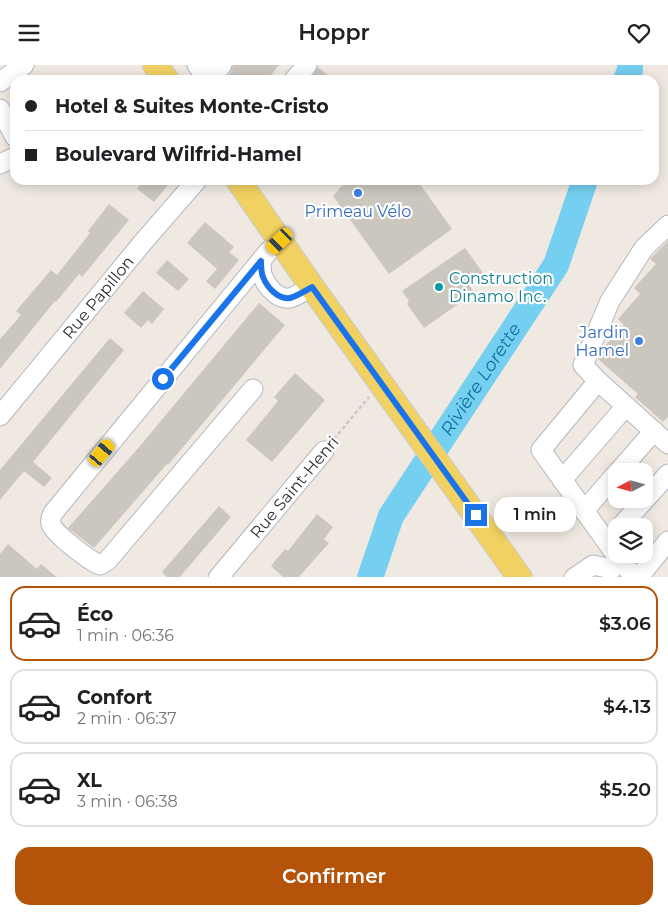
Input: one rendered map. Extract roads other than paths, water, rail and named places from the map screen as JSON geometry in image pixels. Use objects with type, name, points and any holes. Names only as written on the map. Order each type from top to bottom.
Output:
[{"type":"main road","points":[[241,185],[312,287],[520,577]]},
{"type":"street","points":[[0,82],[24,65]]},
{"type":"street","points":[[213,75],[222,65]]},
{"type":"street","points":[[298,75],[307,65]]},
{"type":"street","points":[[0,109],[10,128]]},
{"type":"street","name":"Rue Papillon","points":[[0,416],[193,185]]},
{"type":"street","points":[[668,225],[644,248],[610,301],[583,365],[598,381],[668,443]]},
{"type":"street","points":[[253,389],[107,561],[100,565],[90,561],[51,526],[53,513],[261,261],[280,241]]},
{"type":"street","points":[[261,261],[262,275],[278,295],[284,298],[292,297],[312,287]]},
{"type":"street","points":[[598,381],[541,451],[584,511],[608,533]]},
{"type":"street","points":[[562,480],[626,406]]},
{"type":"street","points":[[626,463],[654,431]]},
{"type":"street","name":"Rue Saint-Henri","points":[[218,577],[324,451]]},
{"type":"street","points":[[628,518],[668,474]]},
{"type":"street","points":[[584,511],[608,483]]},
{"type":"street","points":[[574,577],[593,565],[637,577],[668,541]]},
{"type":"waterway","name":"Rivière Lorette","points":[[628,75],[630,65]]},
{"type":"waterway","name":"Rivière Lorette","points":[[370,577],[391,516],[556,265],[583,185]]},
{"type":"place","name":"Primeau Vélo","points":[[358,193]]},
{"type":"place","name":"Construction Dinamo Inc.","points":[[439,287]]},
{"type":"place","name":"Jardin Hamel","points":[[639,341]]}]
